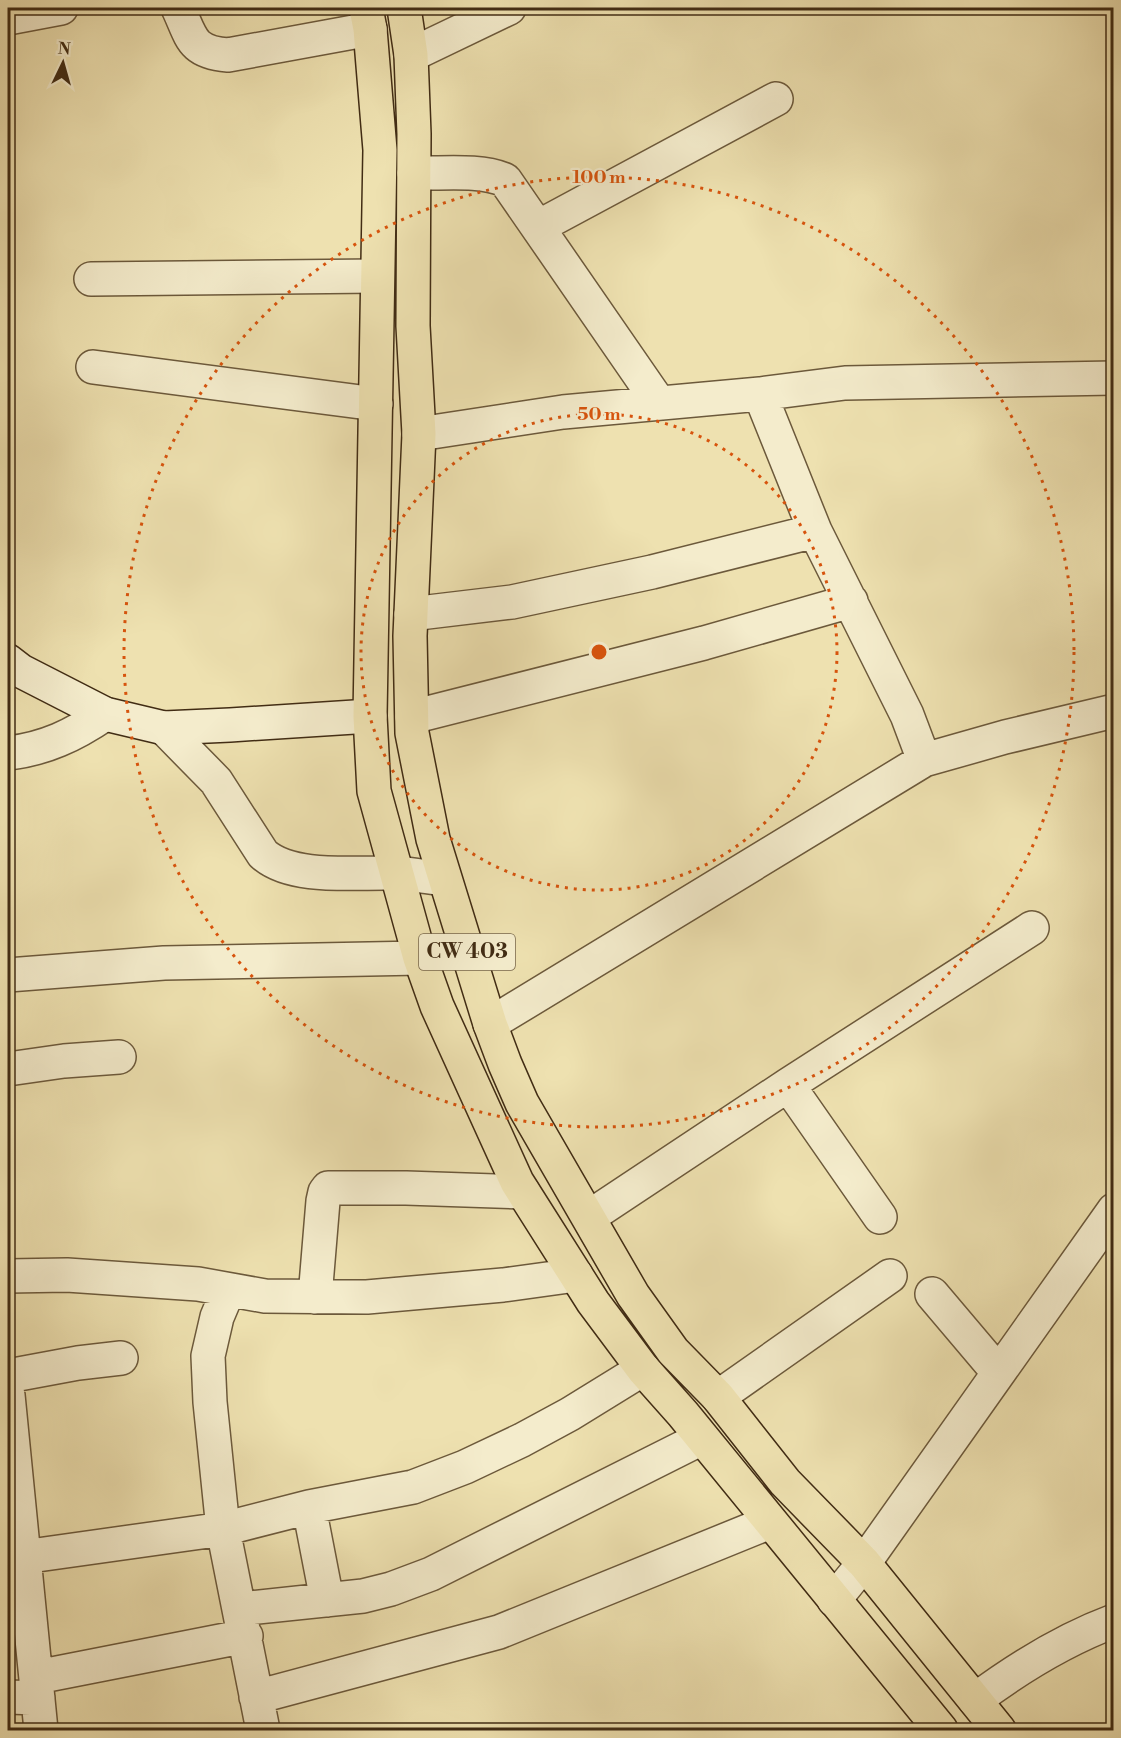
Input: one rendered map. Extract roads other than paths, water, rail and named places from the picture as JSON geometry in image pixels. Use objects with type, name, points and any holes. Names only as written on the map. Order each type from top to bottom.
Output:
[{"type":"main road","name":"CW 403","points":[[404,8],[411,55],[414,134],[413,326],[419,434],[411,614],[412,733],[433,839],[490,1024],[504,1064],[522,1103],[555,1162],[633,1295],[673,1351],[718,1397],[785,1482],[864,1563],[999,1731]]},
{"type":"main road","name":"CW 403","points":[[368,18],[380,150],[370,716],[374,791],[420,958],[442,1016],[517,1182],[576,1275],[643,1369],[834,1600],[931,1726]]},
{"type":"street","points":[[20,13],[61,8]]},
{"type":"street","points":[[178,8],[194,43],[200,49],[228,55],[368,18]]},
{"type":"street","points":[[411,55],[509,8]]},
{"type":"street","points":[[538,227],[776,99]]},
{"type":"street","points":[[414,173],[494,175],[505,180],[659,404]]},
{"type":"street","points":[[92,279],[377,276]]},
{"type":"street","points":[[93,367],[376,404]]},
{"type":"street","points":[[419,434],[563,412],[760,394],[844,383],[1113,378]]},
{"type":"street","points":[[760,394],[815,531],[907,715],[924,760]]},
{"type":"street","points":[[411,614],[512,602],[652,572],[815,531]]},
{"type":"street","points":[[412,717],[704,644],[851,601]]},
{"type":"street","points":[[8,661],[21,671],[105,714],[164,728],[370,716]]},
{"type":"street","points":[[490,1024],[924,760],[1005,737],[1113,711]]},
{"type":"street","points":[[8,753],[58,742],[105,714]]},
{"type":"street","points":[[164,728],[216,781],[262,854],[271,861],[299,871],[396,873],[444,879]]},
{"type":"street","points":[[589,1217],[788,1085],[1032,928]]},
{"type":"street","points":[[8,975],[164,963],[420,958]]},
{"type":"street","points":[[8,1069],[64,1061],[119,1057]]},
{"type":"street","points":[[788,1085],[880,1217]]},
{"type":"street","points":[[315,1297],[323,1201],[328,1188],[394,1187],[523,1192]]},
{"type":"street","points":[[834,1600],[864,1563],[1113,1210]]},
{"type":"street","points":[[8,1276],[67,1275],[198,1284],[265,1296],[367,1297],[503,1285],[576,1275]]},
{"type":"street","points":[[718,1397],[890,1276]]},
{"type":"street","points":[[228,1291],[217,1317],[208,1356],[210,1402],[224,1529],[263,1731]]},
{"type":"street","points":[[932,1294],[998,1372]]},
{"type":"street","points":[[8,1376],[78,1363],[121,1358]]},
{"type":"street","points":[[23,1557],[224,1529],[309,1507],[413,1487],[465,1467],[570,1414],[643,1369]]},
{"type":"street","points":[[8,1395],[23,1557],[28,1691],[41,1731]]},
{"type":"street","points":[[28,1691],[243,1622],[327,1600],[363,1596],[391,1589],[431,1574],[702,1438]]},
{"type":"street","points":[[309,1507],[327,1600]]},
{"type":"street","points":[[256,1697],[499,1632],[770,1522]]},
{"type":"street","points":[[975,1700],[1014,1671],[1081,1633],[1113,1621]]}]
